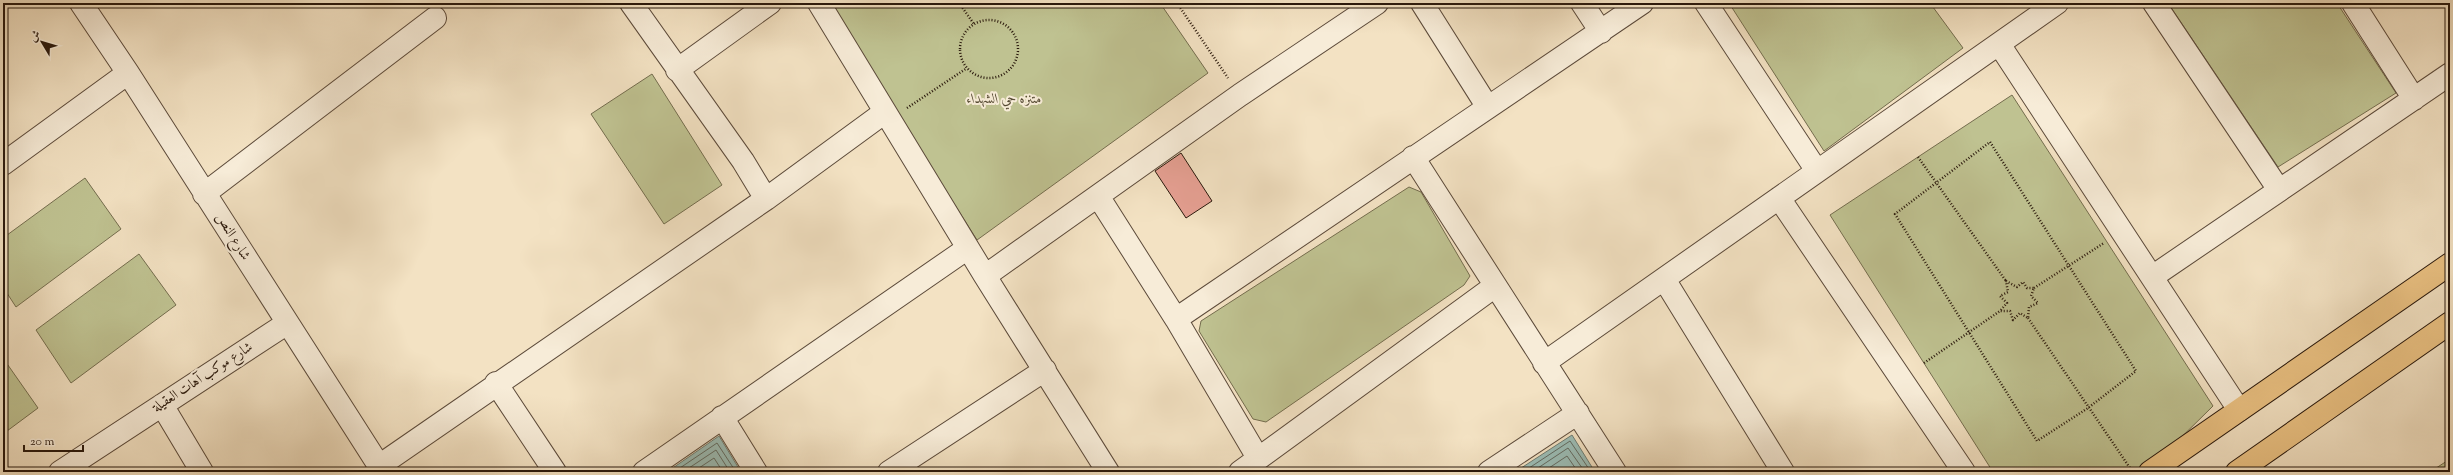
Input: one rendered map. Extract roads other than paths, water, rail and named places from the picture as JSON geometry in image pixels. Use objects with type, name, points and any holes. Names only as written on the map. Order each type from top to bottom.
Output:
[{"type":"main road","points":[[2150,472],[2450,264]]},
{"type":"main road","points":[[2237,472],[2450,323]]},
{"type":"street","name":"شارع النص","points":[[81,3],[128,73],[286,324],[381,469]]},
{"type":"street","points":[[631,3],[677,70],[743,161],[766,199]]},
{"type":"street","points":[[677,70],[770,3]]},
{"type":"street","points":[[819,3],[985,276],[1108,472]]},
{"type":"street","points":[[985,276],[1240,95],[1377,3]]},
{"type":"street","points":[[1422,3],[1487,106]]},
{"type":"street","points":[[1582,3],[1600,32]]},
{"type":"street","points":[[1176,319],[1487,106],[1642,3]]},
{"type":"street","points":[[1706,3],[1818,171]]},
{"type":"street","points":[[1544,363],[2057,3]]},
{"type":"street","points":[[2154,3],[2279,190]]},
{"type":"street","points":[[2353,3],[2414,99]]},
{"type":"street","points":[[204,194],[435,18]]},
{"type":"street","points":[[1999,44],[2239,410]]},
{"type":"street","points":[[6,156],[128,73]]},
{"type":"street","points":[[2152,277],[2450,74]]},
{"type":"street","points":[[381,469],[496,383],[888,116]]},
{"type":"street","points":[[1413,157],[1615,472]]},
{"type":"street","points":[[1098,196],[1176,319],[1258,458]]},
{"type":"street","points":[[1779,198],[1964,472]]},
{"type":"street","points":[[644,472],[968,248]]},
{"type":"street","points":[[1664,279],[1783,472]]},
{"type":"street","points":[[1240,472],[1495,286]]},
{"type":"street","name":"شارع موكب آهات العقيلة","points":[[60,472],[286,324]]},
{"type":"street","points":[[890,472],[1045,370]]},
{"type":"street","points":[[496,383],[555,472]]},
{"type":"street","points":[[162,405],[202,472]]},
{"type":"street","points":[[1489,472],[1578,413]]},
{"type":"street","points":[[722,417],[756,472]]},
{"type":"water","points":[[1572,435],[1595,472],[1515,472]]},
{"type":"water","points":[[719,436],[741,472],[667,472]]},
{"type":"park label","name":"متنزه حي الشهداء","points":[[1004,100]]}]
